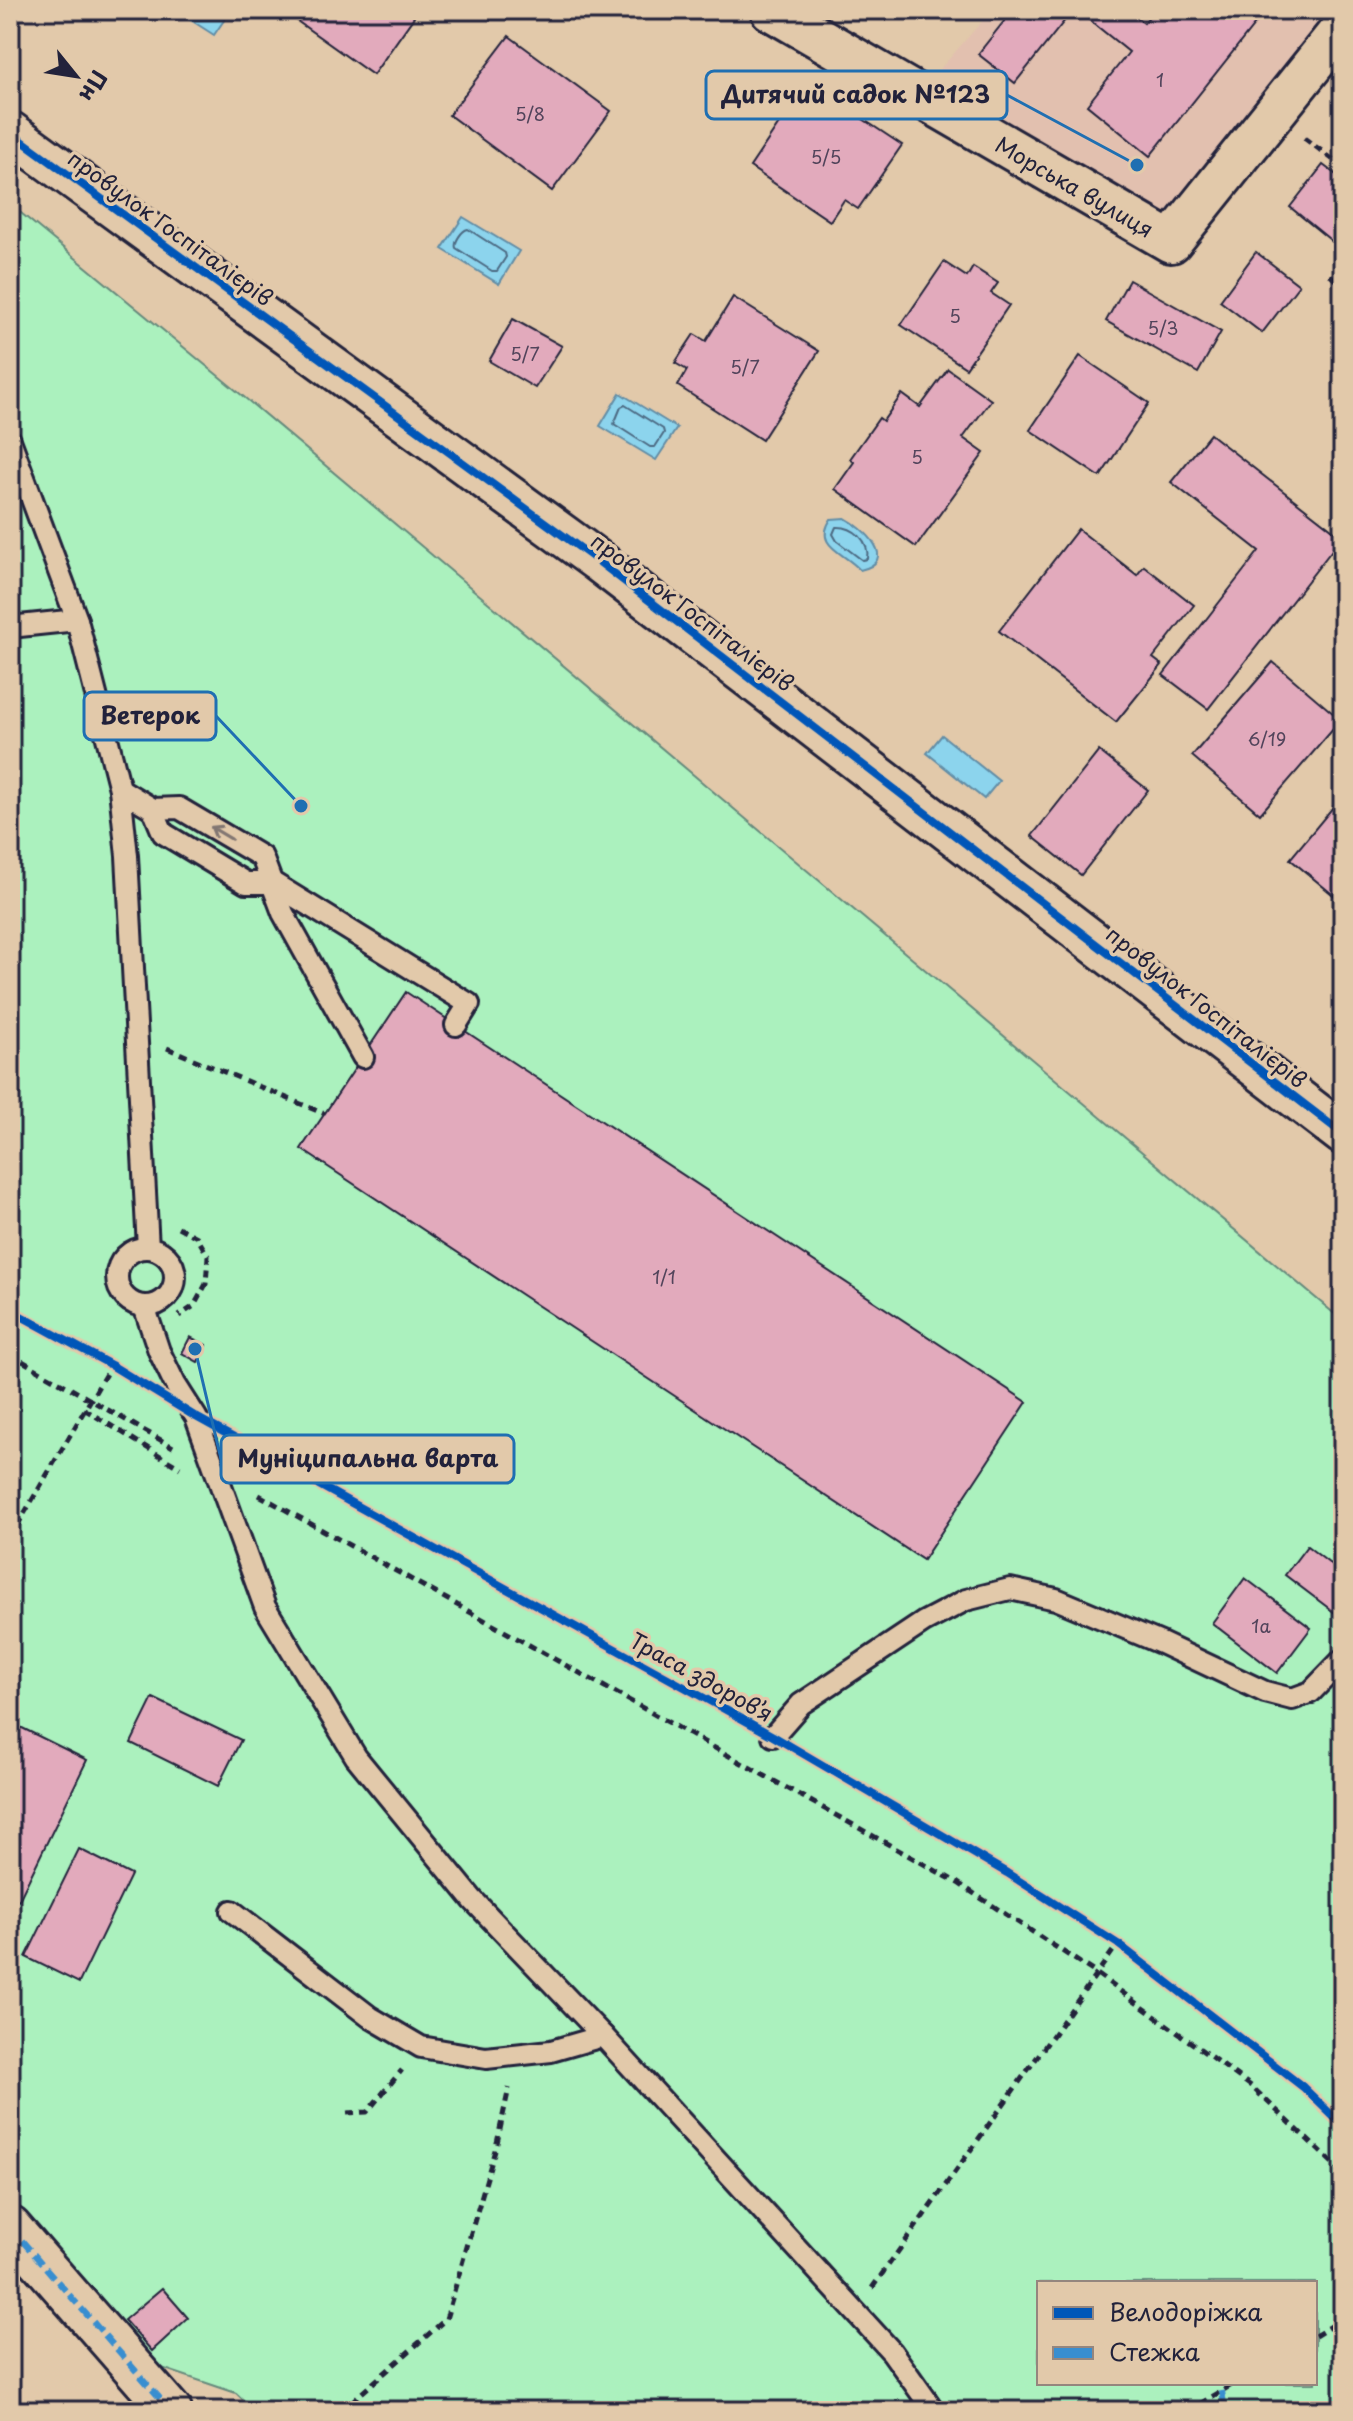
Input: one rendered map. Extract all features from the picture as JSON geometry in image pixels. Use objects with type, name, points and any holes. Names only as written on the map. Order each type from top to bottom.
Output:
[{"type":"street","name":"Морська вулиця","points":[[771,10],[1171,242],[1343,27]]},
{"type":"street","name":"провулок Госпіталієрів","points":[[10,132],[598,561],[1343,1134]]},
{"type":"street","points":[[10,2227],[171,2411]]},
{"type":"lane","points":[[10,440],[77,620],[120,789],[127,856],[148,1248]]},
{"type":"lane","points":[[10,627],[77,620]]},
{"type":"lane","points":[[120,789],[153,809],[179,808],[262,857],[283,913],[363,1057]]},
{"type":"lane","points":[[153,809],[163,833],[246,883],[273,883],[469,1004],[456,1025]]},
{"type":"lane","points":[[148,1248],[161,1252],[170,1260],[175,1273],[174,1286],[167,1297],[156,1304],[144,1306],[131,1302],[122,1293],[117,1281],[118,1268],[125,1257],[135,1249],[148,1248]]},
{"type":"lane","points":[[144,1306],[151,1335],[175,1384],[196,1417],[265,1607],[356,1757],[473,1900],[603,2036],[892,2352],[934,2411]]},
{"type":"lane","points":[[773,1736],[801,1704],[924,1622],[966,1600],[1010,1589],[1056,1599],[1161,1643],[1265,1692],[1292,1699],[1311,1692],[1343,1659]]},
{"type":"lane","points":[[232,1911],[370,2017],[421,2047],[486,2058],[551,2051],[603,2036]]},
{"type":"path","points":[[1297,134],[1343,167]]},
{"type":"path","points":[[1330,275],[1343,287]]},
{"type":"path","points":[[137,1035],[325,1114]]},
{"type":"path","points":[[10,1354],[958,1883],[1097,1974],[1251,2086],[1343,2173]]},
{"type":"path","points":[[98,1358],[121,1372]]},
{"type":"path","points":[[10,1538],[111,1365]]},
{"type":"path","points":[[1105,1936],[1131,1953]]},
{"type":"path","points":[[855,2312],[1118,1944]]},
{"type":"path","points":[[347,2113],[367,2112],[421,2047]]},
{"type":"path","points":[[341,2411],[446,2319],[497,2143],[515,2055]]},
{"type":"path","points":[[1317,2335],[1343,2319]]},
{"type":"path","points":[[1188,2411],[1232,2385]]},
{"type":"shaded area","points":[[992,10],[1343,10],[1171,237],[919,93]]},
{"type":"green space","points":[[10,204],[1343,1321],[1343,2411],[255,2411],[236,2393],[159,2367],[10,2222]]},
{"type":"water","points":[[191,10],[231,10],[214,35],[186,17]]},
{"type":"water","points":[[463,217],[519,251],[499,284],[442,249]]},
{"type":"water","points":[[620,393],[677,428],[656,460],[600,426]]},
{"type":"water","points":[[845,518],[875,544],[878,552],[872,566],[860,570],[828,542],[826,528],[831,519]]},
{"type":"water","points":[[942,735],[999,781],[984,799],[927,753]]},
{"type":"building","points":[[305,10],[418,11],[373,75],[297,21]]},
{"type":"building","points":[[1013,10],[1073,10],[1015,83],[978,54]]},
{"type":"building","points":[[1077,10],[1127,10],[1144,23],[1154,10],[1266,10],[1150,156],[1087,105],[1129,52]]},
{"type":"building","points":[[509,36],[611,111],[552,191],[449,115]]},
{"type":"building","points":[[807,82],[902,145],[858,209],[844,200],[830,221],[750,167]]},
{"type":"building","points":[[1323,165],[1343,180],[1343,232],[1334,243],[1290,207]]},
{"type":"building","points":[[1256,252],[1299,285],[1262,333],[1220,301]]},
{"type":"building","points":[[944,262],[967,277],[973,267],[998,283],[991,293],[1009,305],[966,368],[901,325]]},
{"type":"building","points":[[1129,280],[1221,332],[1198,373],[1106,321]]},
{"type":"building","points":[[733,297],[819,351],[762,440],[678,386],[687,370],[675,363],[694,334],[706,341]]},
{"type":"building","points":[[513,319],[562,346],[535,388],[489,361]]},
{"type":"building","points":[[1080,356],[1149,403],[1100,477],[1030,430]]},
{"type":"building","points":[[948,369],[991,400],[963,438],[984,453],[916,547],[835,489],[854,462],[850,459],[879,418],[883,421],[902,394],[920,407]]},
{"type":"building","points":[[1210,434],[1342,537],[1208,709],[1163,675],[1259,551],[1171,482]]},
{"type":"building","points":[[1078,529],[1137,575],[1144,566],[1194,605],[1153,658],[1162,665],[1116,722],[999,631]]},
{"type":"building","points":[[1273,662],[1341,720],[1260,814],[1192,756]]},
{"type":"building","points":[[1099,751],[1148,790],[1081,875],[1032,836]]},
{"type":"building","points":[[1343,795],[1343,903],[1290,859]]},
{"type":"building","points":[[406,992],[1027,1402],[923,1560],[301,1149]]},
{"type":"building","points":[[190,1337],[206,1345],[198,1362],[182,1353]]},
{"type":"building","points":[[1307,1546],[1343,1574],[1343,1619],[1285,1575]]},
{"type":"building","points":[[1245,1578],[1311,1628],[1277,1673],[1212,1623]]},
{"type":"building","points":[[153,1698],[241,1740],[218,1786],[131,1743]]},
{"type":"building","points":[[10,1722],[87,1760],[19,1900],[10,1896]]},
{"type":"building","points":[[79,1849],[131,1875],[79,1983],[26,1957]]},
{"type":"building","points":[[162,2288],[188,2318],[152,2351],[124,2320]]},
{"type":"marked path","points":[[10,2227],[171,2411]]},
{"type":"marked path","points":[[1222,2391],[1225,2411]]},
{"type":"cycle path","points":[[10,132],[598,561],[1343,1134]]},
{"type":"cycle path","name":"Траса здоров’я","points":[[10,1310],[111,1365],[196,1417],[773,1736],[1007,1873],[1118,1944],[1303,2087],[1343,2126]]},
{"type":"place","name":"Дитячий садок №123","points":[[1137,165]]},
{"type":"place","name":"Ветерок","points":[[301,806]]},
{"type":"place","name":"Муніципальна варта","points":[[195,1349]]}]
